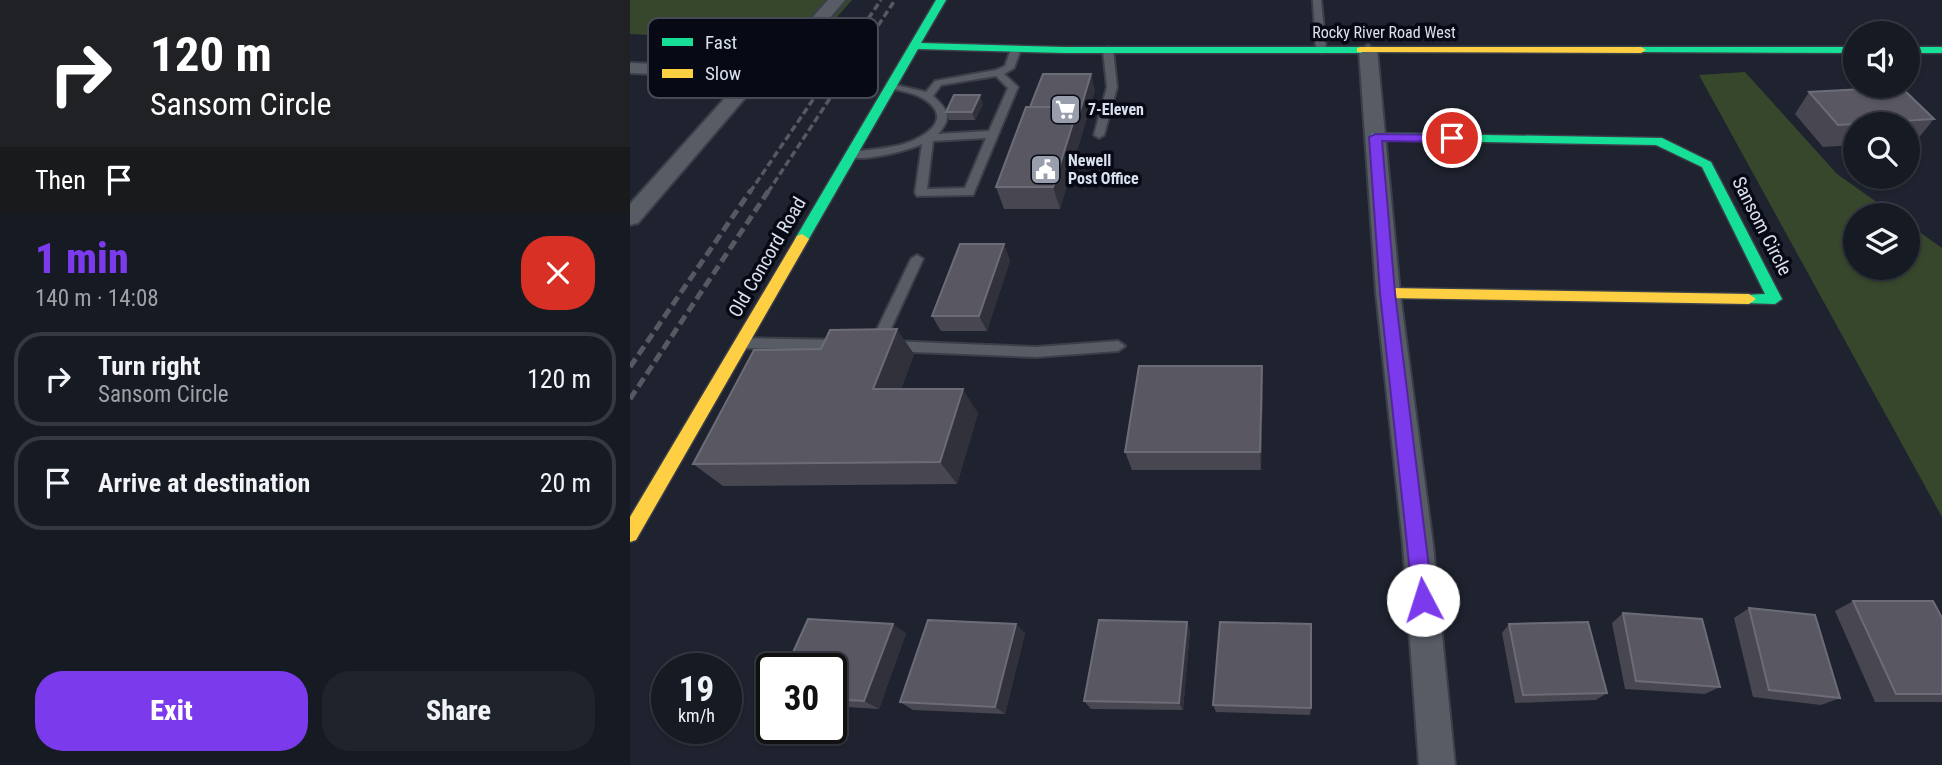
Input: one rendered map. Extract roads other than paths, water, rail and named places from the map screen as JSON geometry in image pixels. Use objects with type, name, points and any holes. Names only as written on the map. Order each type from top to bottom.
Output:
[{"type":"street","points":[[823,18],[837,0]]},
{"type":"street","name":"Old Concord Road","points":[[630,534],[941,0]]},
{"type":"street","name":"Rocky River Road West","points":[[913,46],[1108,50],[1843,50]]},
{"type":"street","points":[[1368,50],[1388,293],[1418,545],[1437,765]]},
{"type":"street","points":[[1920,50],[1942,50]]},
{"type":"street","points":[[630,68],[648,69]]},
{"type":"street","points":[[630,218],[735,98]]},
{"type":"street","name":"Sansom Circle","points":[[1375,137],[1658,141],[1707,165],[1775,299],[1388,293]]},
{"type":"lane","points":[[1317,0],[1321,50]]},
{"type":"lane","points":[[928,96],[938,83],[998,73],[1009,68],[1016,49]]},
{"type":"lane","points":[[1099,135],[1112,87],[1108,50]]},
{"type":"lane","points":[[890,85],[928,96],[939,106],[943,115],[940,127],[928,138],[921,193],[969,192],[1013,87],[998,73]]},
{"type":"lane","points":[[849,155],[899,149],[928,138],[993,134]]},
{"type":"lane","points":[[876,345],[917,259]]},
{"type":"lane","points":[[742,343],[1037,352],[1118,346]]},
{"type":"railway","points":[[869,18],[881,0]]},
{"type":"railway","points":[[878,26],[895,0]]},
{"type":"railway","points":[[750,192],[814,98]]},
{"type":"railway","points":[[768,192],[830,98]]},
{"type":"railway","points":[[630,367],[751,190]]},
{"type":"railway","points":[[630,399],[769,190]]},
{"type":"place","name":"7-Eleven","points":[[1065,109]]},
{"type":"place","name":"Newell Post Office","points":[[1045,169]]}]
